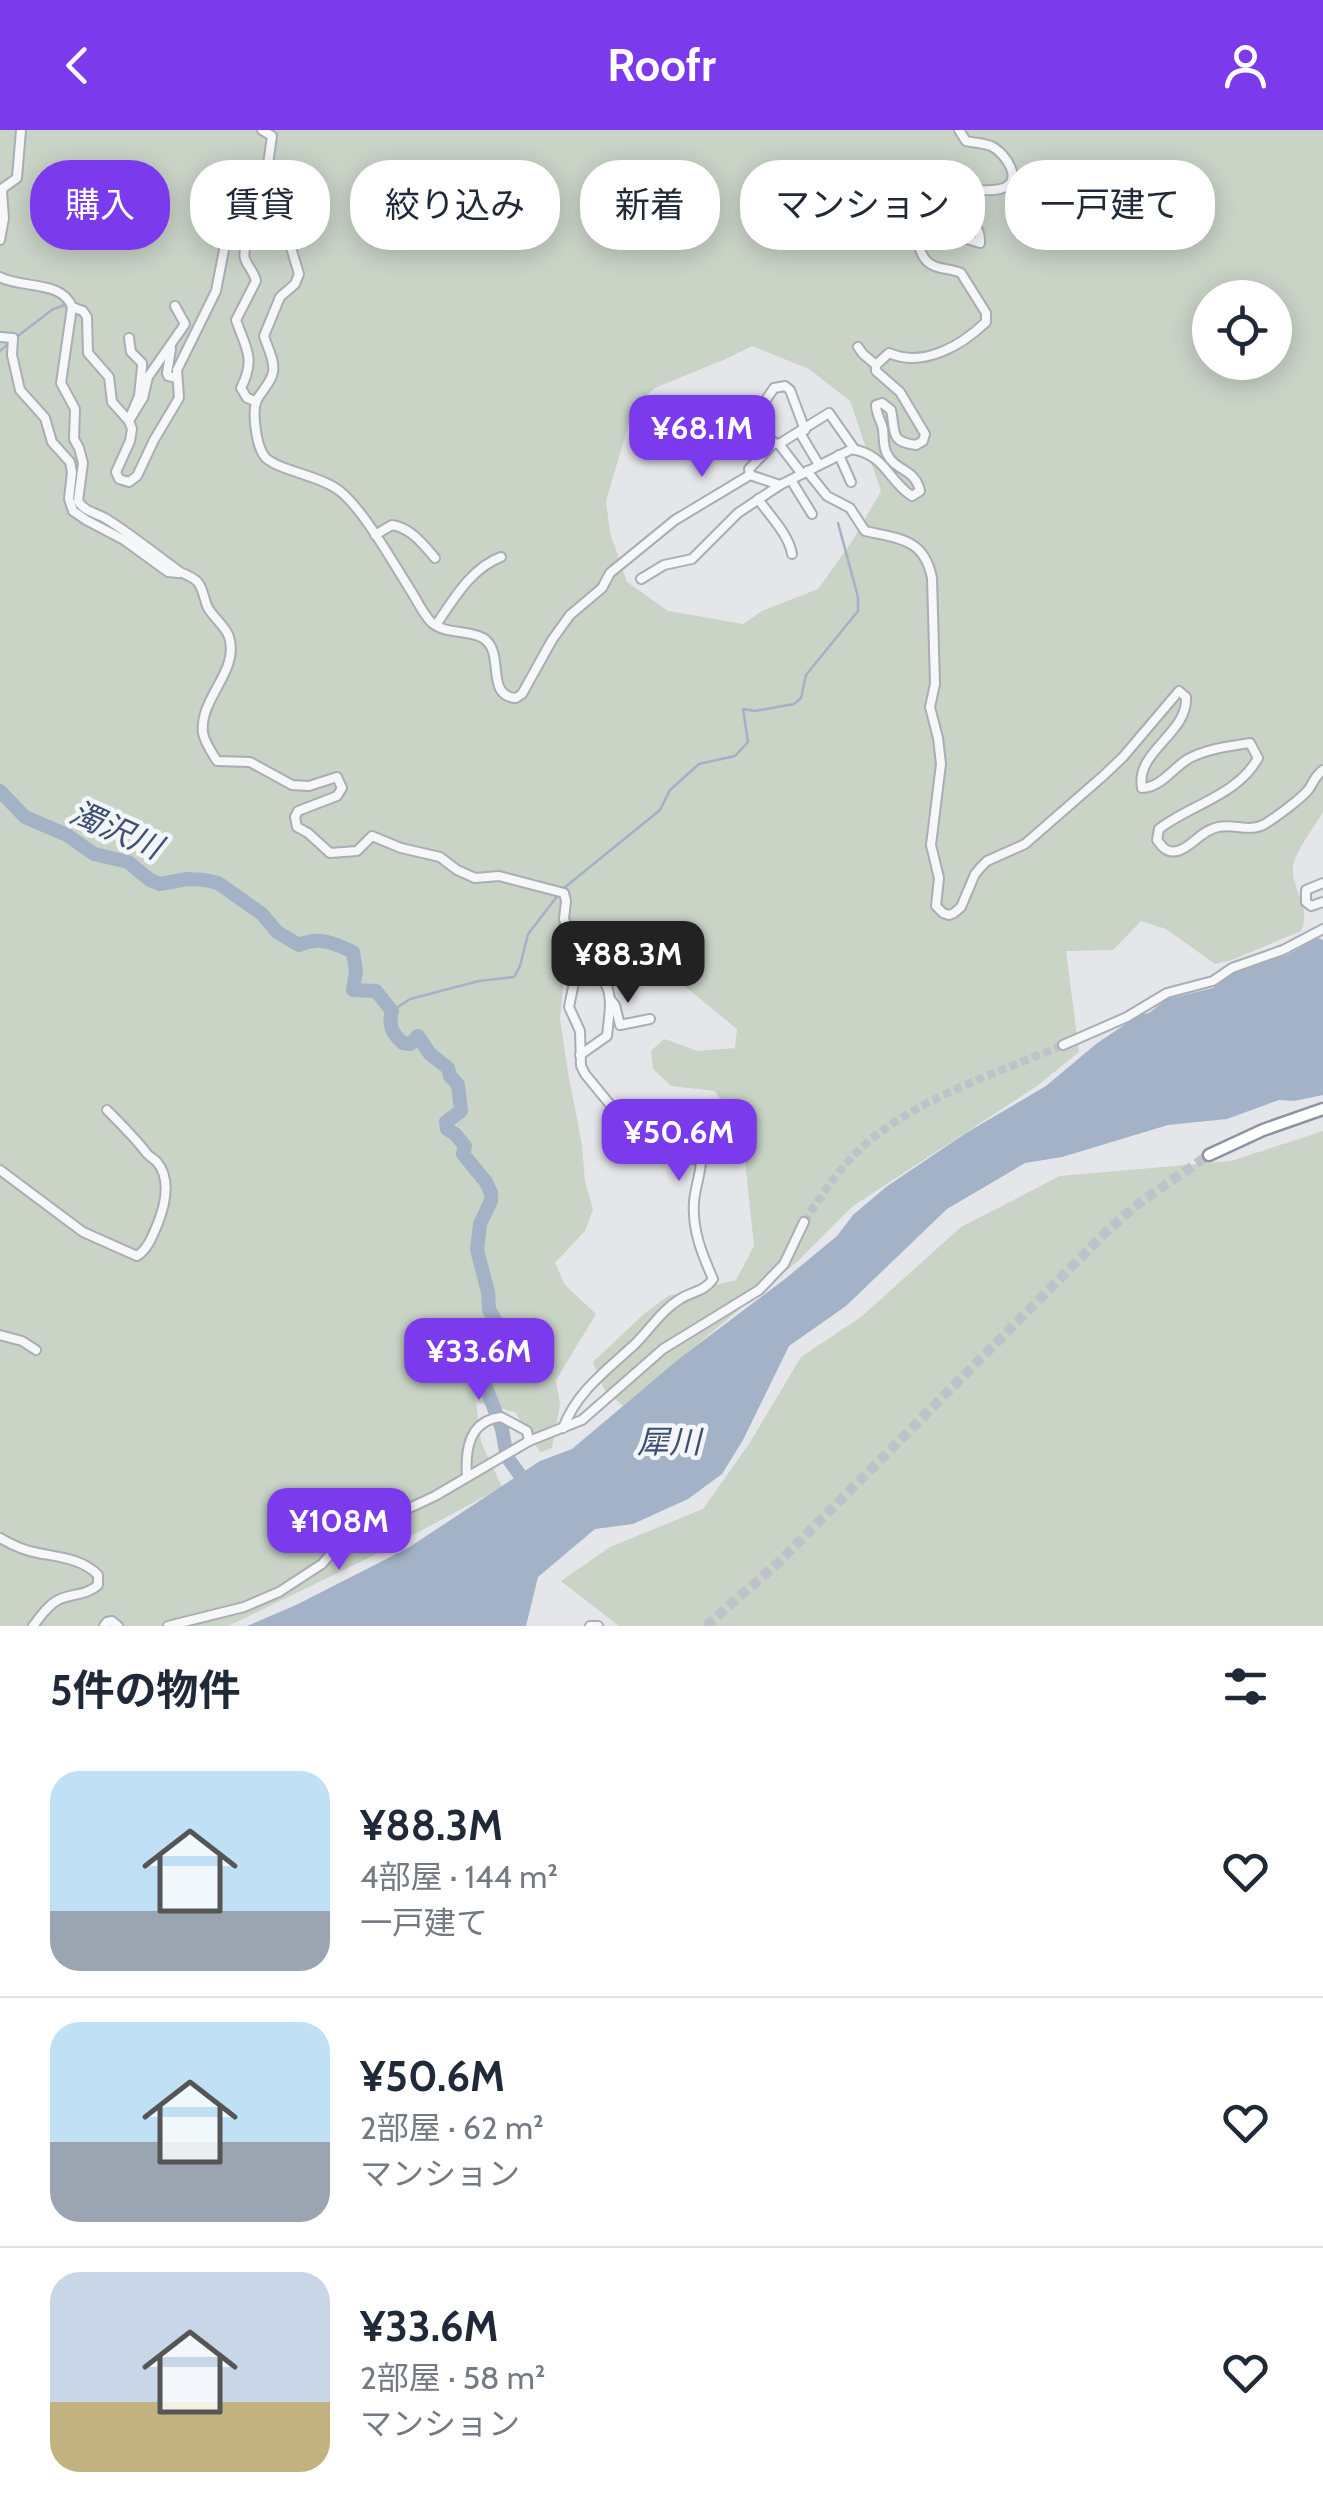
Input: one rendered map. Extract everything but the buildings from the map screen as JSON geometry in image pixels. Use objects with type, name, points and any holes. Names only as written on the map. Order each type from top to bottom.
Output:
[{"type":"highway","points":[[1208,1154],[1323,1109]]},
{"type":"street","points":[[0,240],[4,218],[1,187],[17,178],[22,130]]},
{"type":"street","points":[[262,130],[272,136],[268,164],[294,179],[297,186],[297,206],[288,238],[299,274],[296,284],[280,297],[264,336],[273,373],[255,401],[254,416],[262,451],[266,458],[335,487],[345,495],[423,612],[446,631],[481,637],[488,642],[494,652],[500,692],[510,698],[519,696],[570,615],[602,588],[610,573],[675,520],[750,475],[780,485]]},
{"type":"street","points":[[641,579],[664,565],[692,559],[727,523],[762,497],[855,450],[876,458],[906,494],[912,496],[920,491],[914,476],[885,451],[876,405],[882,402],[892,410],[895,436],[900,441],[916,445],[925,434],[900,392],[876,371],[876,365],[889,353],[912,359],[942,352],[986,322],[986,313],[956,270],[934,266],[924,257],[908,191],[919,188],[936,230],[980,243],[977,228],[967,214],[953,206],[949,193],[958,188],[1002,190],[1013,176],[1012,166],[992,146],[966,141],[959,130]]},
{"type":"street","points":[[72,307],[83,311],[86,317],[90,356],[109,377],[112,402],[129,421],[132,435],[116,472],[119,479],[128,482],[136,476],[180,394],[176,378],[181,360],[216,291],[232,209],[250,202],[259,210],[259,220],[244,257],[256,281],[236,320],[250,360],[249,373],[241,388],[246,398],[255,401]]},
{"type":"street","points":[[0,277],[16,284],[52,288],[69,299],[72,307],[60,383],[74,409],[74,439],[83,463],[80,506],[108,520],[180,572],[193,577],[203,586],[208,608],[228,634],[228,663],[212,693],[204,721],[206,740],[217,761],[250,762],[292,785],[309,786],[337,776],[342,788],[338,796],[298,812],[295,817],[297,827],[330,853],[357,851],[377,836],[401,848],[440,858],[475,878],[499,876],[562,892],[566,901],[564,919],[579,958],[569,1006],[580,1031],[585,1074],[626,1124],[637,1151],[685,1155],[701,1162],[694,1203],[695,1226],[701,1256],[713,1279],[705,1290],[681,1299],[663,1313],[599,1375],[574,1406],[563,1428]]},
{"type":"street","points":[[129,421],[143,398],[148,376],[185,324],[175,306]]},
{"type":"street","points":[[0,337],[12,338],[20,390],[45,418],[52,442],[70,462],[68,499],[73,510],[168,572],[180,572]]},
{"type":"street","points":[[129,338],[131,352],[142,367],[129,421]]},
{"type":"street","points":[[171,345],[168,376],[176,378]]},
{"type":"street","points":[[858,346],[876,365]]},
{"type":"street","points":[[819,465],[802,432],[790,390],[786,386],[774,388],[754,420],[827,496],[850,508],[865,531],[904,540],[921,551],[929,564],[935,684],[930,707],[941,764],[931,845],[939,878],[936,906],[944,913],[954,914],[961,907],[975,874],[987,861],[1025,844],[1124,757],[1179,691],[1186,697],[1187,705],[1178,723],[1143,766],[1142,788],[1150,788],[1207,750],[1250,743],[1258,758],[1250,771],[1219,794],[1159,829],[1158,840],[1170,852],[1180,851],[1203,832],[1221,826],[1262,826],[1308,790],[1323,770]]},
{"type":"street","points":[[792,554],[788,540],[750,475],[753,464],[776,444],[829,413],[855,450]]},
{"type":"street","points":[[838,456],[851,482]]},
{"type":"street","points":[[791,480],[812,514]]},
{"type":"street","points":[[375,536],[392,525],[400,527],[410,532],[434,558]]},
{"type":"street","points":[[436,625],[459,590],[490,561],[501,557]]},
{"type":"street","points":[[1323,883],[1306,890],[1305,896],[1311,906],[1323,902]]},
{"type":"street","points":[[1063,1045],[1127,1017],[1167,994],[1213,981],[1232,968],[1283,950],[1323,929]]},
{"type":"street","points":[[577,968],[598,975],[610,998],[608,1036],[580,1056]]},
{"type":"street","points":[[610,998],[616,1005],[620,1026],[650,1020]]},
{"type":"street","points":[[0,1170],[82,1232],[137,1256],[152,1238],[164,1207],[166,1188],[159,1164],[107,1110]]},
{"type":"street","points":[[168,1626],[244,1608],[279,1592],[322,1564],[341,1542],[435,1496],[529,1441],[582,1420],[663,1349],[758,1290],[784,1264],[804,1222]]},
{"type":"street","points":[[0,1335],[36,1350]]},
{"type":"street","points":[[467,1476],[469,1440],[486,1420],[501,1417],[528,1431],[529,1441]]},
{"type":"street","points":[[0,1538],[36,1553],[52,1554],[90,1567],[98,1575],[94,1589],[54,1602],[33,1626]]},
{"type":"street","points":[[104,1626],[112,1621],[118,1626]]},
{"type":"street","points":[[590,1626],[598,1626]]},
{"type":"shaded area","points":[[0,130],[1323,130],[1323,812],[1294,863],[1304,914],[1301,931],[1215,964],[1166,929],[1141,921],[1113,950],[1066,951],[1079,1052],[1037,1086],[853,1206],[799,1260],[623,1406],[604,1389],[593,1362],[668,1296],[736,1280],[754,1246],[742,1133],[715,1091],[671,1086],[653,1069],[651,1051],[664,1039],[698,1051],[735,1048],[737,1029],[671,975],[647,975],[620,982],[589,952],[566,958],[560,1019],[585,1182],[593,1209],[585,1231],[555,1263],[565,1285],[596,1314],[556,1380],[560,1405],[552,1448],[540,1452],[515,1412],[476,1402],[481,1442],[502,1487],[389,1548],[228,1626],[0,1626]],"holes":[[[752,346],[809,369],[850,401],[881,491],[818,589],[762,611],[743,624],[668,611],[627,582],[610,533],[606,501],[634,406],[655,388]]]},
{"type":"shaded area","points":[[1323,1131],[1323,1626],[619,1626],[561,1581],[610,1547],[703,1509],[749,1444],[801,1357],[861,1317],[961,1227],[1060,1176],[1231,1161]]},
{"type":"water","name":"犀川","points":[[1318,938],[1323,940],[1323,1095],[1279,1100],[1227,1119],[1168,1125],[1062,1157],[1025,1163],[947,1209],[846,1306],[789,1346],[722,1474],[688,1499],[633,1524],[595,1529],[538,1577],[526,1626],[247,1626],[408,1548],[540,1461],[572,1449],[680,1358],[837,1236],[853,1215],[886,1187],[1046,1086],[1096,1044],[1139,1015],[1149,1013],[1167,999],[1213,988],[1237,971],[1287,955]]},
{"type":"waterway","points":[[14,339],[53,309],[65,305]]},
{"type":"waterway","points":[[0,351],[8,344]]},
{"type":"waterway","points":[[564,888],[660,810],[670,790],[699,764],[735,756],[748,742],[743,709],[755,711],[794,704],[801,698],[806,675],[858,611],[858,597],[838,523]]},
{"type":"waterway","name":"濁沢川","points":[[0,791],[25,817],[67,835],[94,854],[128,862],[150,880],[160,884],[187,879],[218,883],[262,914],[277,932],[299,945],[320,941],[353,952],[353,990],[376,991],[392,1011],[391,1025],[399,1040],[410,1044],[418,1036],[430,1054],[448,1068],[458,1085],[461,1111],[446,1122],[447,1129],[465,1146],[463,1154],[491,1193],[480,1224],[477,1250],[489,1310],[497,1323],[498,1343],[482,1377],[502,1429],[507,1457],[531,1490]]},
{"type":"waterway","points":[[392,1011],[410,999],[479,981],[514,977],[528,934],[559,894]]},
{"type":"tunnel","points":[[804,1222],[848,1161],[877,1134],[954,1090],[1063,1045]]},
{"type":"tunnel","points":[[706,1626],[778,1563],[1109,1229],[1143,1200],[1209,1155]]}]
